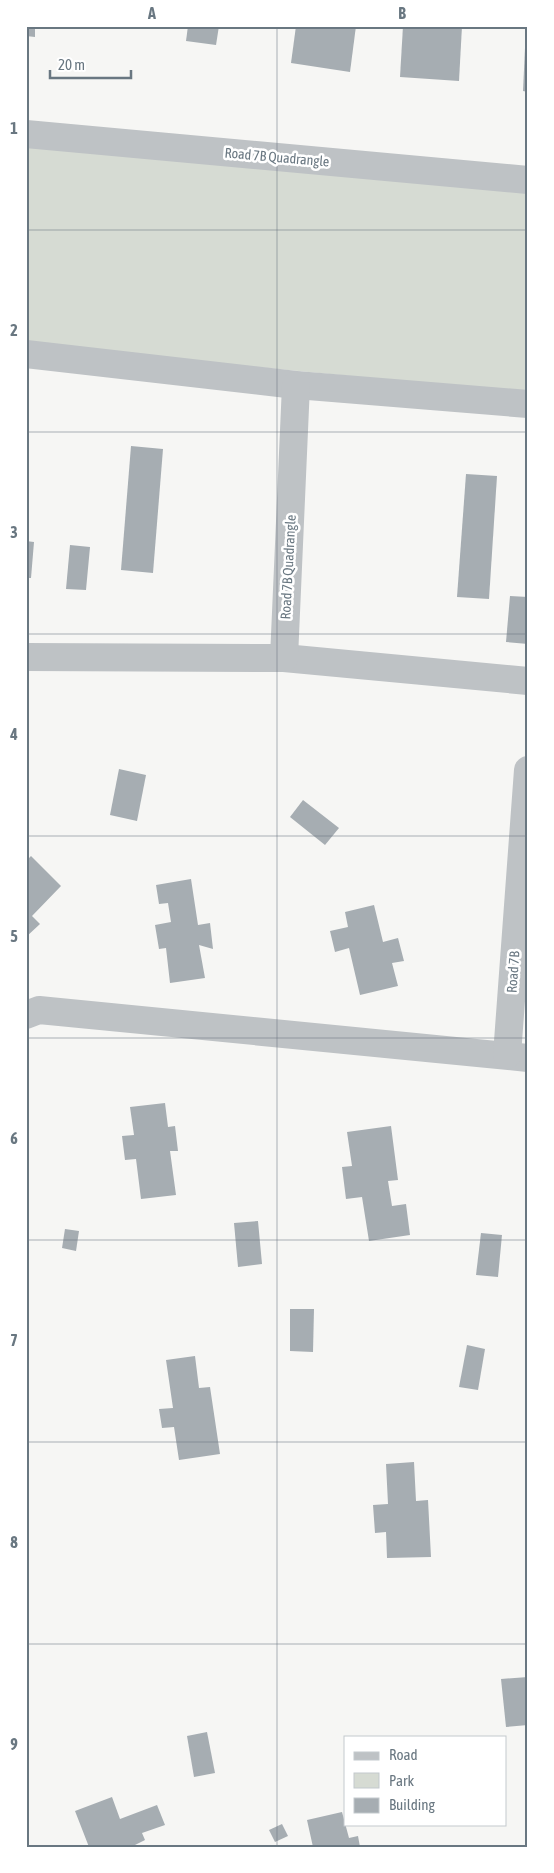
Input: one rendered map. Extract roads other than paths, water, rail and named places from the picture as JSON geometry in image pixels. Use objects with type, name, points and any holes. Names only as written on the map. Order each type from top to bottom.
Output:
[{"type":"street","name":"Road 7B Quadrangle","points":[[26,134],[528,180]]},
{"type":"street","points":[[26,354],[296,385],[528,404]]},
{"type":"street","name":"Road 7B Quadrangle","points":[[284,658],[296,385]]},
{"type":"street","points":[[26,657],[284,658],[528,681]]},
{"type":"street","name":"Road 7B","points":[[518,1057],[528,770]]},
{"type":"street","points":[[26,1015],[39,1010],[518,1057]]}]
